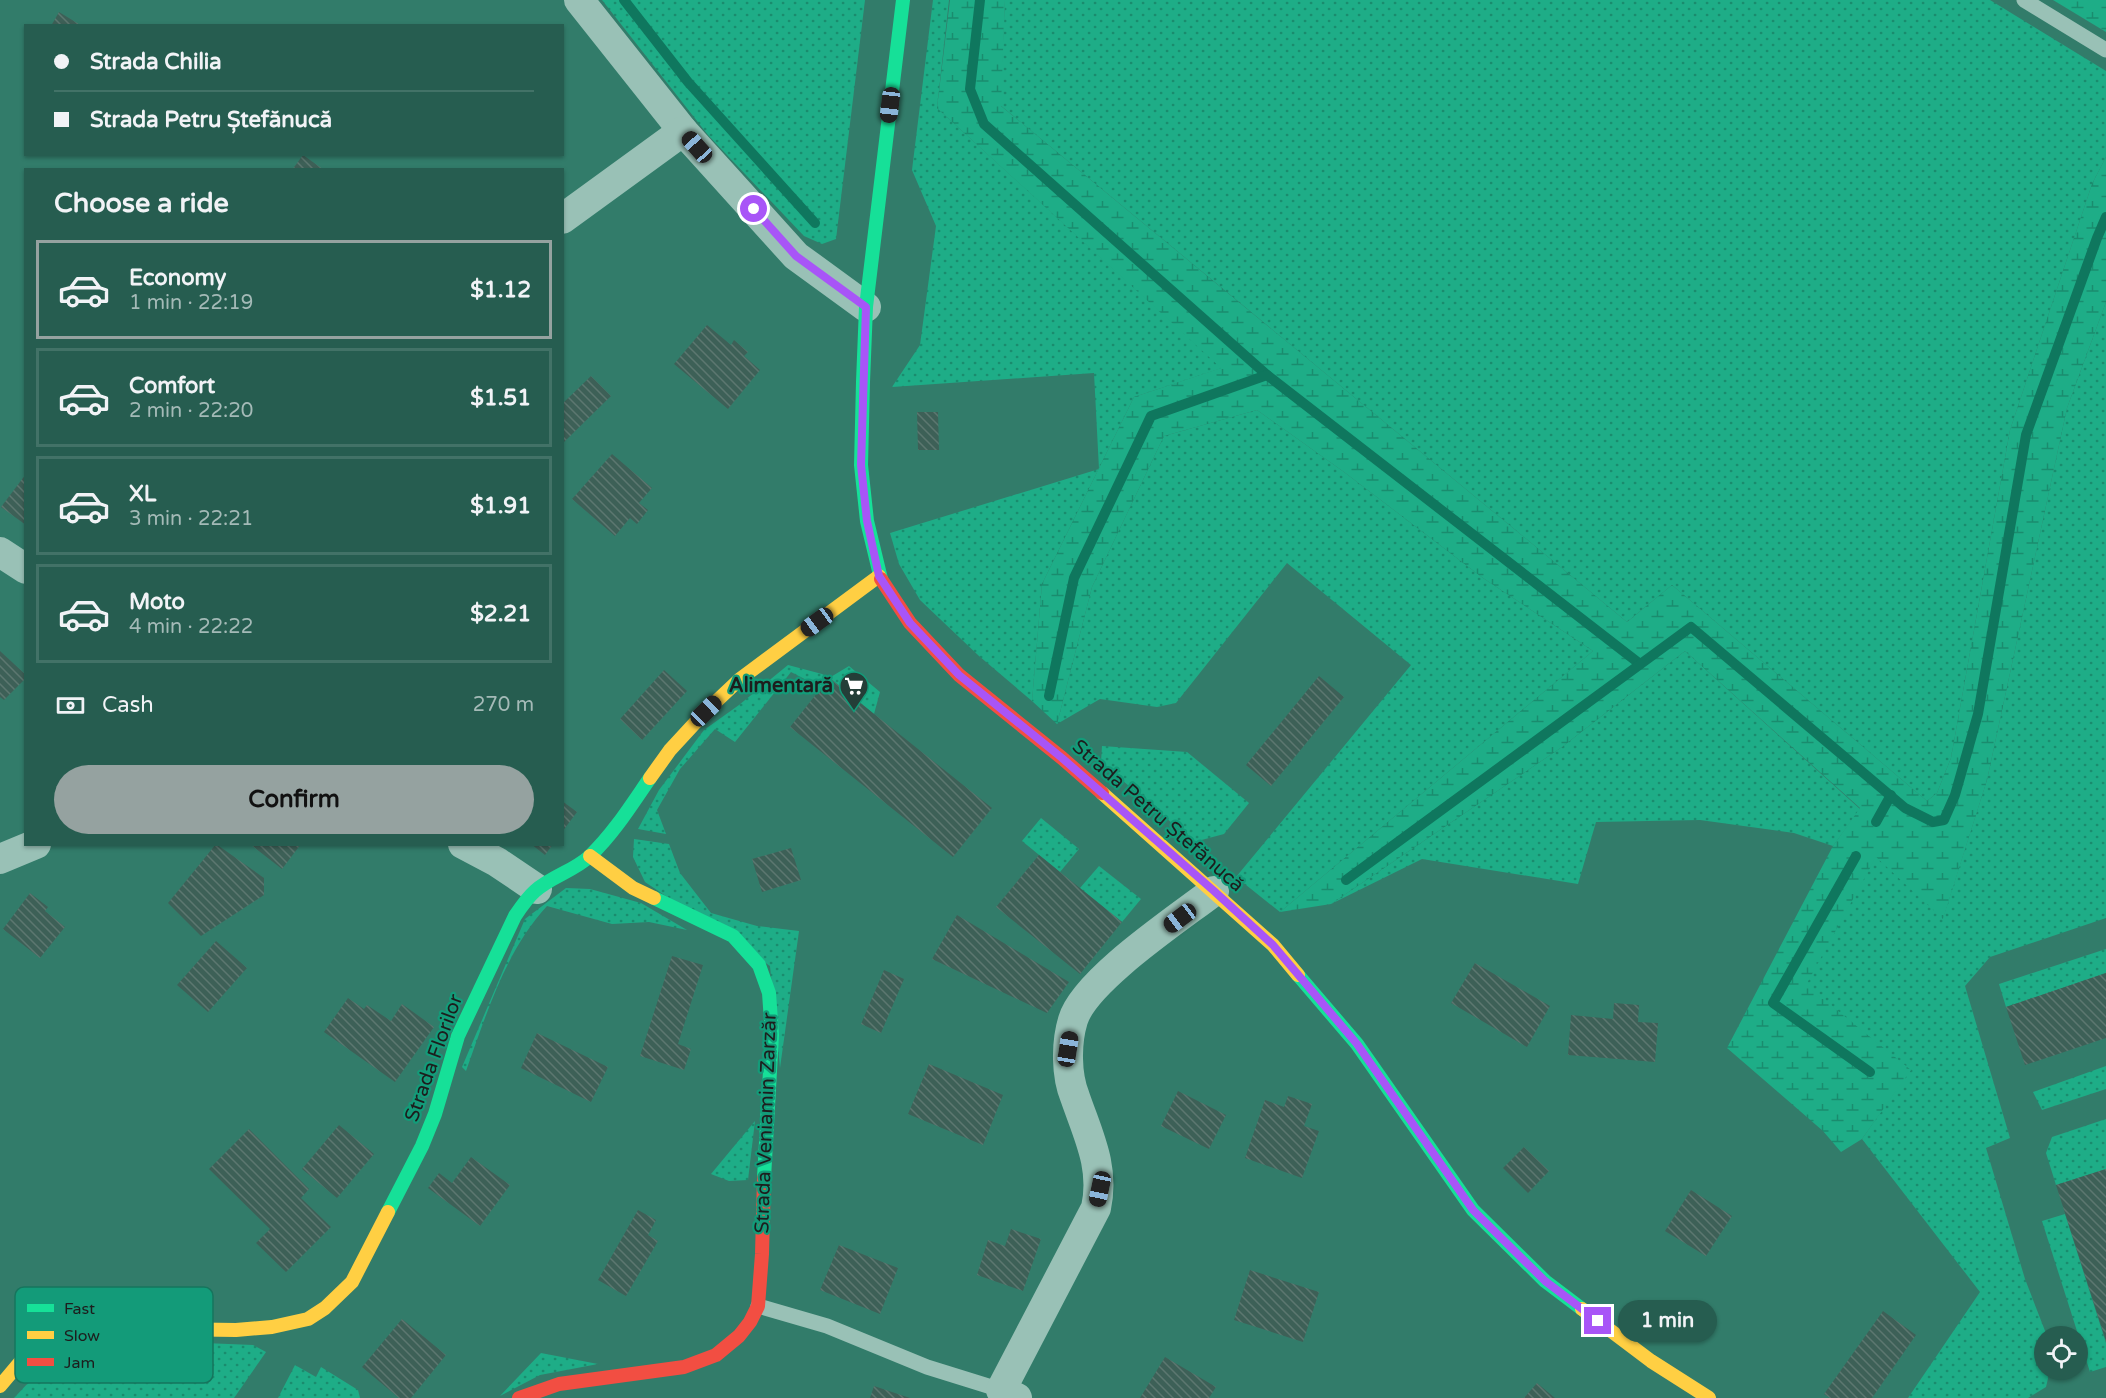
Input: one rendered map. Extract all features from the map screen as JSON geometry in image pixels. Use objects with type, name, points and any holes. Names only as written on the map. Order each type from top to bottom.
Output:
[{"type":"street","points":[[579,0],[683,131],[796,256],[866,307]]},
{"type":"street","name":"Strada Petru Ștefănucă","points":[[903,0],[866,307],[861,465],[867,521],[879,576],[910,623],[959,675],[1062,758],[1273,945],[1357,1044],[1473,1210],[1545,1281],[1651,1361],[1709,1398]]},
{"type":"street","points":[[564,218],[683,131]]},
{"type":"street","points":[[0,552],[24,568]]},
{"type":"street","name":"Strada Florilor","points":[[213,1330],[272,1327],[308,1318],[326,1308],[352,1282],[422,1146],[435,1114],[458,1036],[515,916],[524,902],[537,889],[573,869],[590,856],[616,826],[670,750],[740,678],[879,576]]},
{"type":"street","points":[[0,859],[31,846]]},
{"type":"street","points":[[467,846],[497,862],[537,889]]},
{"type":"street","name":"Strada Veniamin Zarzăr","points":[[590,856],[633,888],[733,936],[759,965],[769,993],[772,1035],[758,1306]]},
{"type":"street","points":[[1009,1394],[1096,1208],[1100,1189],[1096,1156],[1071,1089],[1068,1049],[1073,1018],[1091,992],[1116,966],[1214,891]]},
{"type":"street","points":[[519,1398],[560,1384],[684,1367],[716,1355],[739,1336],[750,1322],[758,1306]]},
{"type":"street","name":"Strada Florilor","points":[[0,1386],[15,1368]]},
{"type":"lane","points":[[2024,0],[2106,50]]},
{"type":"lane","points":[[758,1306],[827,1326],[927,1367],[1009,1394]]},
{"type":"green space","points":[[602,0],[865,0],[836,239],[822,244],[804,236],[708,135]]},
{"type":"green space","points":[[933,0],[949,0],[937,108],[1222,368],[1134,397],[1099,468],[1094,373],[892,387],[920,345],[936,226],[912,170]]},
{"type":"green space","points":[[950,0],[1005,0],[1001,106],[1627,622],[1672,585],[1927,801],[1937,793],[1951,758],[2010,430],[2092,184],[2106,157],[2106,302],[2067,408],[1987,780],[1943,919],[1876,857],[1806,985],[1911,1070],[1862,1139],[1841,1152],[1823,1131],[1727,1048],[1833,846],[1860,808],[1685,651],[1562,747],[1331,904],[1280,912],[1593,651],[1483,578],[1344,472],[1257,410],[1164,436],[1092,587],[1057,724],[1032,701],[1042,584],[1134,397],[1221,368],[937,108]]},
{"type":"green space","points":[[1005,0],[1990,0],[2106,71],[2106,157],[2092,184],[2010,430],[1951,758],[1937,793],[1927,801],[1672,585],[1627,622],[1000,105]]},
{"type":"green space","points":[[2053,0],[2106,0],[2106,32]]},
{"type":"green space","points":[[2106,302],[2106,918],[1990,957],[1965,986],[2010,1138],[1986,1148],[2025,1279],[2043,1326],[2034,1326],[2034,1380],[2048,1380],[2046,1387],[2028,1398],[1908,1398],[1980,1292],[1862,1139],[1910,1070],[1805,985],[1876,856],[1943,918],[1987,780],[2067,408]]},
{"type":"green space","points":[[1257,410],[1344,472],[1483,578],[1593,651],[1280,912],[1236,877],[1411,665],[1287,563],[1176,703],[1157,707],[1100,699],[1057,724],[1092,587],[1164,436]]},
{"type":"green space","points":[[1099,469],[1042,584],[1032,701],[979,656],[920,600],[899,564],[890,533]]},
{"type":"green space","points":[[1685,651],[1860,809],[1833,846],[1794,833],[1700,820],[1596,822],[1578,884],[1422,859],[1331,904],[1562,747]]},
{"type":"green space","points":[[788,665],[829,678],[849,666],[880,692],[874,714],[830,678],[822,688],[791,672],[735,742],[715,729],[680,769],[657,810],[666,834],[638,829],[659,790],[704,730]]},
{"type":"green space","points":[[1102,746],[1187,752],[1249,803],[1224,834],[1194,842],[1101,762]]},
{"type":"green space","points":[[1041,818],[1079,849],[1060,872],[1022,841]]},
{"type":"green space","points":[[634,839],[669,844],[680,873],[711,913],[757,926],[799,931],[780,1068],[770,966],[645,882],[633,857]]},
{"type":"green space","points":[[1099,866],[1141,899],[1122,922],[1080,888]]},
{"type":"green space","points":[[566,888],[590,889],[641,903],[687,930],[649,922],[612,924],[547,906],[520,942],[509,963],[466,1071],[462,1067],[525,919]]},
{"type":"green space","points":[[2106,949],[2106,973],[2006,1007],[1999,984]]},
{"type":"green space","points":[[2106,1066],[2106,1089],[2042,1110],[2033,1092]]},
{"type":"green space","points":[[2106,1119],[2106,1169],[2056,1185],[2046,1153],[2052,1137]]},
{"type":"green space","points":[[755,1121],[748,1180],[729,1181],[711,1174]]},
{"type":"green space","points":[[2065,1214],[2106,1343],[2106,1367],[2090,1372],[2088,1326],[2075,1326],[2042,1221]]},
{"type":"green space","points":[[213,1343],[253,1345],[266,1352],[234,1398],[14,1398],[28,1383],[213,1383]]},
{"type":"green space","points":[[541,1353],[598,1364],[540,1375],[500,1396]]},
{"type":"green space","points":[[295,1365],[316,1377],[321,1367],[358,1390],[360,1398],[278,1398]]},
{"type":"building","points":[[59,12],[79,24],[52,24]]},
{"type":"building","points":[[304,156],[321,168],[293,168]]},
{"type":"building","points":[[707,325],[731,345],[734,340],[748,352],[744,356],[760,370],[728,409],[674,364]]},
{"type":"building","points":[[591,376],[611,396],[564,442],[564,402]]},
{"type":"building","points":[[917,412],[938,412],[939,450],[918,450]]},
{"type":"building","points":[[612,454],[652,488],[639,503],[648,510],[637,524],[630,518],[615,536],[572,499]]},
{"type":"building","points":[[24,477],[24,524],[1,507]]},
{"type":"building","points":[[0,651],[24,673],[24,680],[4,700],[0,697]]},
{"type":"building","points":[[664,670],[687,691],[642,740],[620,719]]},
{"type":"building","points":[[1319,676],[1344,697],[1271,786],[1246,765]]},
{"type":"building","points":[[829,678],[992,808],[953,857],[790,727]]},
{"type":"building","points":[[564,802],[577,812],[564,829]]},
{"type":"building","points":[[214,846],[219,846],[264,878],[264,895],[201,936],[168,903]]},
{"type":"building","points":[[253,846],[299,846],[282,869]]},
{"type":"building","points":[[534,846],[552,846],[545,855]]},
{"type":"building","points":[[791,848],[801,880],[762,892],[752,859]]},
{"type":"building","points":[[1039,855],[1122,922],[1080,974],[996,907]]},
{"type":"building","points":[[30,893],[48,907],[45,911],[65,927],[40,958],[3,929]]},
{"type":"building","points":[[957,915],[1069,982],[1047,1013],[932,959]]},
{"type":"building","points":[[216,941],[247,968],[208,1012],[177,985]]},
{"type":"building","points":[[672,956],[703,965],[678,1044],[691,1049],[684,1070],[640,1056]]},
{"type":"building","points":[[1475,963],[1550,1006],[1527,1047],[1451,1003]]},
{"type":"building","points":[[884,970],[904,979],[881,1033],[861,1024]]},
{"type":"building","points":[[2106,973],[2106,1038],[2025,1065],[2006,1007]]},
{"type":"building","points":[[348,998],[364,1009],[367,1005],[391,1021],[402,1004],[434,1027],[395,1082],[324,1032]]},
{"type":"building","points":[[1614,1003],[1639,1005],[1638,1022],[1658,1023],[1655,1062],[1568,1055],[1571,1015],[1613,1019]]},
{"type":"building","points":[[537,1033],[608,1067],[591,1102],[521,1068]]},
{"type":"building","points":[[929,1064],[1003,1095],[983,1145],[908,1114]]},
{"type":"building","points":[[1178,1091],[1226,1115],[1209,1149],[1161,1126]]},
{"type":"building","points":[[1288,1096],[1312,1104],[1304,1126],[1319,1131],[1302,1178],[1245,1158],[1265,1100],[1284,1107]]},
{"type":"building","points":[[339,1125],[374,1154],[337,1198],[302,1169]]},
{"type":"building","points":[[249,1129],[309,1189],[301,1198],[331,1227],[286,1272],[256,1243],[270,1229],[209,1169]]},
{"type":"building","points":[[1524,1147],[1549,1171],[1528,1193],[1503,1168]]},
{"type":"building","points":[[471,1157],[510,1185],[480,1226],[428,1188],[439,1173],[452,1183]]},
{"type":"building","points":[[2106,1169],[2106,1341],[2056,1185]]},
{"type":"building","points":[[1691,1190],[1732,1216],[1706,1256],[1665,1231]]},
{"type":"building","points":[[638,1210],[656,1220],[648,1235],[658,1241],[626,1296],[598,1280]]},
{"type":"building","points":[[1011,1229],[1041,1239],[1023,1291],[977,1275],[988,1240],[1005,1246]]},
{"type":"building","points":[[839,1245],[898,1268],[880,1314],[820,1290]]},
{"type":"building","points":[[1250,1270],[1319,1292],[1303,1342],[1234,1320]]},
{"type":"building","points":[[1883,1311],[1916,1335],[1872,1398],[1830,1398],[1824,1394]]},
{"type":"building","points":[[402,1319],[446,1355],[411,1398],[399,1398],[362,1367]]},
{"type":"building","points":[[1165,1357],[1216,1387],[1209,1398],[1140,1398]]},
{"type":"building","points":[[1537,1383],[1555,1398],[1524,1398]]},
{"type":"building","points":[[874,1386],[910,1398],[870,1398]]},
{"type":"waterway","points":[[624,0],[688,82],[815,223]]},
{"type":"waterway","points":[[980,0],[970,89],[984,124],[1267,375]]},
{"type":"waterway","points":[[1346,880],[1691,627],[1905,808],[1933,822],[1944,820],[1955,795],[1978,714],[2026,435],[2106,217]]},
{"type":"waterway","points":[[1049,696],[1074,578],[1151,416],[1267,375],[1640,664]]},
{"type":"waterway","points":[[1876,822],[1891,795]]},
{"type":"waterway","points":[[1856,856],[1773,1003],[1870,1072]]},
{"type":"traffic: fast","points":[[881,579],[867,521],[861,465],[863,382],[866,307],[903,0]]},
{"type":"traffic: fast","points":[[388,1212],[422,1146],[435,1114],[458,1036],[515,916],[535,891],[584,861],[599,847],[650,778]]},
{"type":"traffic: fast","points":[[654,898],[733,936],[759,965],[769,993],[772,1035],[764,1178]]},
{"type":"traffic: fast","points":[[1298,975],[1357,1044],[1473,1210],[1545,1281],[1582,1309]]},
{"type":"traffic: slow","points":[[650,778],[670,750],[740,679],[879,576]]},
{"type":"traffic: slow","points":[[1102,793],[1273,945],[1298,975]]},
{"type":"traffic: slow","points":[[590,856],[633,888],[654,898]]},
{"type":"traffic: slow","points":[[213,1330],[272,1327],[308,1319],[325,1308],[352,1282],[388,1212]]},
{"type":"traffic: slow","points":[[1582,1309],[1651,1361],[1709,1398]]},
{"type":"traffic: slow","points":[[0,1386],[15,1368]]},
{"type":"traffic: jam","points":[[881,579],[910,623],[959,675],[1102,793]]},
{"type":"traffic: jam","points":[[519,1398],[559,1384],[684,1367],[716,1355],[739,1336],[750,1322],[758,1306],[764,1178]]},
{"type":"place","name":"Alimentară","points":[[854,712]]},
{"type":"route","points":[[754,209],[796,256],[866,307],[861,465],[867,521],[879,576],[910,623],[959,675],[1062,758],[1273,945],[1357,1044],[1473,1210],[1545,1281],[1598,1321]]}]
